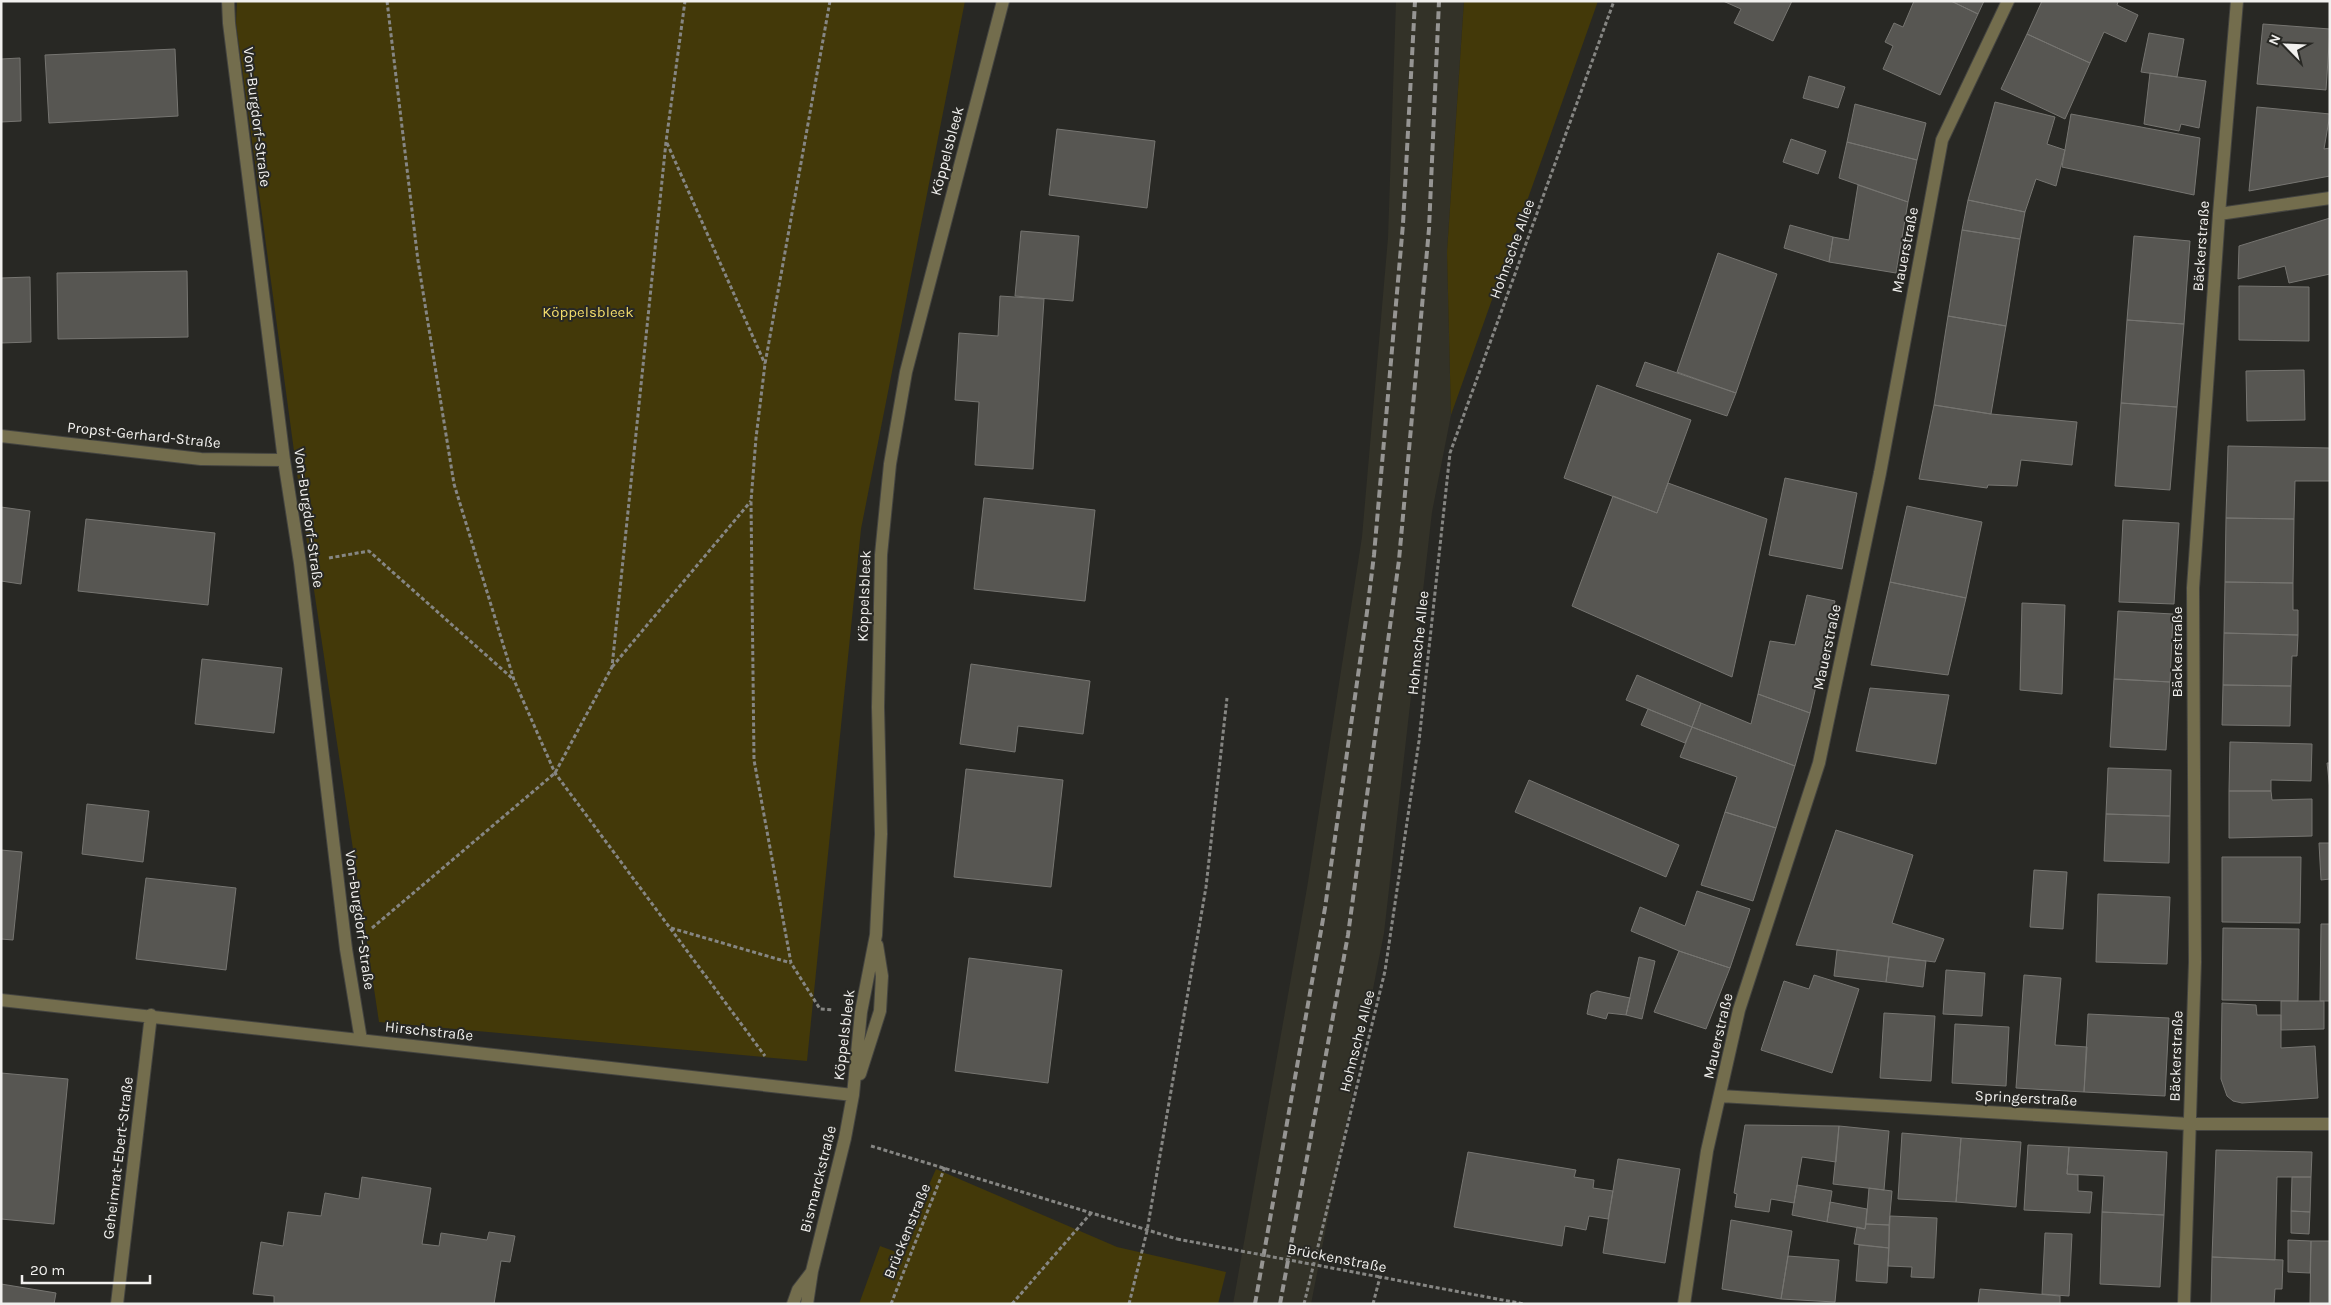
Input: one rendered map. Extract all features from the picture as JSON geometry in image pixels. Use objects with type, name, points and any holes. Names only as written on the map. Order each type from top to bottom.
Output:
[{"type":"street","name":"Von-Burgdorf-Straße","points":[[228,1],[230,33],[284,460],[300,563],[346,949],[361,1040]]},
{"type":"street","name":"Köppelsbleek","points":[[853,1095],[862,1012],[876,935],[881,834],[878,708],[881,555],[890,464],[906,372],[1003,1]]},
{"type":"street","name":"Mauerstraße","points":[[1684,1304],[1707,1152],[1739,1010],[1819,763],[1880,473],[1942,140],[2008,1]]},
{"type":"street","name":"Bäckerstraße","points":[[2184,1304],[2195,962],[2193,588],[2219,214],[2237,1]]},
{"type":"street","points":[[2219,214],[2330,198]]},
{"type":"street","name":"Propst-Gerhard-Straße","points":[[1,436],[201,459],[284,460]]},
{"type":"street","name":"Köppelsbleek","points":[[853,1095],[880,1012],[882,976],[876,935]]},
{"type":"street","name":"Hirschstraße","points":[[1,1000],[151,1015],[853,1095]]},
{"type":"street","name":"Geheimrat-Ebert-Straße","points":[[117,1304],[151,1015]]},
{"type":"street","name":"Bismarckstraße","points":[[807,1304],[812,1271],[845,1138],[853,1095]]},
{"type":"street","name":"Springerstraße","points":[[1720,1096],[2190,1124],[2330,1124]]},
{"type":"street","name":"Bismarckstraße","points":[[793,1304],[798,1290],[812,1271]]},
{"type":"path","points":[[387,1],[418,261],[454,484],[514,680],[555,773],[788,1087]]},
{"type":"path","points":[[612,667],[666,142],[685,1]]},
{"type":"path","points":[[830,1],[765,364],[756,438],[751,501],[754,760],[791,964],[820,1009],[862,1012]]},
{"type":"path","name":"Hohnsche Allee","points":[[1304,1304],[1385,972],[1419,741],[1450,453],[1614,1]]},
{"type":"path","points":[[666,142],[765,364]]},
{"type":"path","points":[[346,949],[555,773],[612,667],[751,501]]},
{"type":"path","points":[[300,563],[369,551],[514,680]]},
{"type":"path","points":[[1129,1304],[1147,1231],[1206,887],[1228,698]]},
{"type":"path","points":[[670,928],[791,964]]},
{"type":"path","name":"Brückenstraße","points":[[845,1138],[1177,1239],[1524,1304]]},
{"type":"path","name":"Brückenstraße","points":[[890,1304],[945,1167]]},
{"type":"path","points":[[1012,1304],[1092,1212]]},
{"type":"path","points":[[1373,1304],[1380,1277]]},
{"type":"shaded area","points":[[1396,1],[1464,1],[1447,252],[1451,415],[1432,512],[1384,933],[1311,1304],[1233,1304],[1307,888],[1362,537],[1388,238]]},
{"type":"green space","name":"Köppelsbleek","points":[[237,1],[965,1],[861,529],[807,1061],[379,1022],[302,510],[236,23]]},
{"type":"green space","points":[[1464,1],[1598,1],[1451,415],[1447,252]]},
{"type":"green space","points":[[936,1169],[1117,1247],[1226,1272],[1218,1304],[859,1304],[880,1246],[899,1253]]},
{"type":"building","points":[[1723,1],[1792,1],[1773,41],[1734,23],[1741,9]]},
{"type":"building","points":[[1914,1],[1951,1],[1978,14],[1940,95],[1883,69],[1893,46],[1885,42],[1894,23],[1903,27]]},
{"type":"building","points":[[1951,1],[1984,1],[1978,14]]},
{"type":"building","points":[[2042,1],[2116,1],[2118,2],[2117,5],[2138,15],[2126,42],[2104,32],[2090,63],[2027,34]]},
{"type":"building","points":[[2263,24],[2330,29],[2326,90],[2257,84]]},
{"type":"building","points":[[2149,33],[2184,39],[2177,77],[2141,72]]},
{"type":"building","points":[[2027,34],[2090,63],[2065,119],[2001,89]]},
{"type":"building","points":[[175,49],[178,116],[49,123],[45,55]]},
{"type":"building","points":[[20,58],[21,121],[1,122],[1,59]]},
{"type":"building","points":[[2150,73],[2206,81],[2199,128],[2181,124],[2179,131],[2144,124]]},
{"type":"building","points":[[1809,76],[1845,87],[1838,108],[1803,98]]},
{"type":"building","points":[[1995,102],[2055,117],[2047,144],[2065,150],[2056,186],[2036,179],[2025,212],[1968,200]]},
{"type":"building","points":[[1855,104],[1926,123],[1917,160],[1847,142]]},
{"type":"building","points":[[2257,107],[2330,114],[2324,149],[2330,148],[2330,176],[2249,191]]},
{"type":"building","points":[[2071,114],[2200,138],[2194,195],[2062,167]]},
{"type":"building","points":[[1057,129],[1155,141],[1147,208],[1049,195]]},
{"type":"building","points":[[1791,139],[1826,151],[1818,174],[1783,162]]},
{"type":"building","points":[[1847,142],[1917,160],[1908,202],[1839,178]]},
{"type":"building","points":[[1858,185],[1908,202],[1896,273],[1829,262],[1833,237],[1849,240]]},
{"type":"building","points":[[1968,200],[2025,212],[2020,239],[1962,230]]},
{"type":"building","points":[[2330,218],[2330,274],[2289,283],[2285,266],[2238,279],[2239,246]]},
{"type":"building","points":[[1790,225],[1833,237],[1829,262],[1784,248]]},
{"type":"building","points":[[1962,230],[2020,239],[2006,326],[1948,316]]},
{"type":"building","points":[[1021,231],[1079,236],[1073,301],[1015,296]]},
{"type":"building","points":[[2134,236],[2190,241],[2184,324],[2127,320]]},
{"type":"building","points":[[1718,253],[1777,274],[1736,393],[1677,372]]},
{"type":"building","points":[[187,271],[188,337],[58,339],[57,273]]},
{"type":"building","points":[[30,277],[31,342],[1,343],[1,278]]},
{"type":"building","points":[[2239,286],[2309,287],[2309,341],[2239,340]]},
{"type":"building","points":[[1000,296],[1044,299],[1033,469],[975,465],[979,402],[955,400],[959,333],[998,336]]},
{"type":"building","points":[[1948,316],[2006,326],[1991,414],[1934,405]]},
{"type":"building","points":[[2127,320],[2184,324],[2177,407],[2121,403]]},
{"type":"building","points":[[1645,362],[1736,393],[1727,416],[1636,386]]},
{"type":"building","points":[[2304,370],[2305,420],[2247,421],[2246,371]]},
{"type":"building","points":[[1597,385],[1691,420],[1657,513],[1564,478]]},
{"type":"building","points":[[2121,403],[2177,407],[2170,490],[2115,486]]},
{"type":"building","points":[[1934,405],[1991,414],[2077,422],[2072,465],[2021,460],[2017,486],[1988,485],[1987,488],[1919,479]]},
{"type":"building","points":[[2228,446],[2330,448],[2330,481],[2295,481],[2294,519],[2226,518]]},
{"type":"building","points":[[1785,478],[1857,493],[1842,569],[1769,555]]},
{"type":"building","points":[[1668,483],[1767,519],[1732,677],[1572,606],[1613,496],[1657,513]]},
{"type":"building","points":[[984,498],[1095,510],[1085,601],[974,589]]},
{"type":"building","points":[[1907,506],[1982,522],[1966,598],[1890,582]]},
{"type":"building","points":[[1,507],[30,511],[21,584],[1,581]]},
{"type":"building","points":[[2226,518],[2294,519],[2293,583],[2225,582]]},
{"type":"building","points":[[86,519],[215,533],[208,605],[78,591]]},
{"type":"building","points":[[2123,520],[2179,523],[2174,604],[2119,602]]},
{"type":"building","points":[[1890,582],[1966,598],[1948,675],[1871,665]]},
{"type":"building","points":[[2225,582],[2293,583],[2293,610],[2298,610],[2298,635],[2224,633]]},
{"type":"building","points":[[1807,595],[1835,601],[1810,713],[1758,694],[1770,641],[1795,645]]},
{"type":"building","points":[[2022,603],[2065,605],[2062,694],[2020,690]]},
{"type":"building","points":[[2118,611],[2173,614],[2170,682],[2114,679]]},
{"type":"building","points":[[2224,633],[2298,635],[2297,656],[2292,656],[2291,686],[2223,685]]},
{"type":"building","points":[[202,659],[282,668],[274,733],[195,724]]},
{"type":"building","points":[[971,664],[1090,681],[1083,734],[1018,726],[1015,752],[960,744]]},
{"type":"building","points":[[1637,675],[1701,703],[1692,727],[1626,700]]},
{"type":"building","points":[[2114,679],[2170,682],[2166,750],[2110,747]]},
{"type":"building","points":[[2223,685],[2291,686],[2290,726],[2222,725]]},
{"type":"building","points":[[1870,688],[1949,695],[1936,764],[1856,751]]},
{"type":"building","points":[[1758,694],[1810,713],[1795,766],[1692,727],[1701,703],[1751,724]]},
{"type":"building","points":[[1648,709],[1692,727],[1685,743],[1641,725]]},
{"type":"building","points":[[1692,727],[1795,766],[1776,828],[1725,812],[1737,777],[1680,757]]},
{"type":"building","points":[[2230,742],[2312,744],[2311,781],[2271,780],[2271,791],[2229,791]]},
{"type":"building","points":[[2327,763],[2330,763],[2330,790]]},
{"type":"building","points":[[2108,768],[2171,770],[2170,816],[2106,814]]},
{"type":"building","points":[[966,769],[1063,780],[1051,887],[954,877]]},
{"type":"building","points":[[1529,780],[1679,845],[1666,877],[1515,812]]},
{"type":"building","points":[[2229,791],[2271,791],[2272,800],[2312,799],[2312,836],[2229,838]]},
{"type":"building","points":[[87,804],[149,811],[143,862],[82,854]]},
{"type":"building","points":[[1725,812],[1776,828],[1753,901],[1701,885]]},
{"type":"building","points":[[2106,814],[2170,816],[2169,863],[2104,861]]},
{"type":"building","points":[[1836,830],[1913,855],[1892,923],[1944,939],[1935,962],[1796,945]]},
{"type":"building","points":[[2319,843],[2330,843],[2330,879],[2321,880]]},
{"type":"building","points":[[1,850],[22,852],[13,940],[1,939]]},
{"type":"building","points":[[2222,857],[2301,857],[2300,923],[2222,922]]},
{"type":"building","points":[[2034,870],[2067,872],[2063,929],[2030,927]]},
{"type":"building","points":[[146,878],[236,888],[226,970],[136,959]]},
{"type":"building","points":[[1697,891],[1750,909],[1730,968],[1679,951],[1631,931],[1640,907],[1685,926]]},
{"type":"building","points":[[2098,894],[2170,897],[2167,964],[2096,962]]},
{"type":"building","points":[[2321,924],[2330,924],[2330,1001],[2320,1001]]},
{"type":"building","points":[[2223,928],[2299,929],[2298,1001],[2222,1000]]},
{"type":"building","points":[[1837,950],[1889,957],[1886,982],[1834,976]]},
{"type":"building","points":[[1679,951],[1730,968],[1706,1029],[1654,1012]]},
{"type":"building","points":[[1639,957],[1655,961],[1642,1019],[1626,1015]]},
{"type":"building","points":[[1889,957],[1926,961],[1923,987],[1886,982]]},
{"type":"building","points":[[969,958],[1062,970],[1048,1083],[955,1071]]},
{"type":"building","points":[[1946,970],[1985,973],[1982,1016],[1943,1014]]},
{"type":"building","points":[[1814,975],[1859,989],[1832,1073],[1761,1050],[1784,981],[1809,989]]},
{"type":"building","points":[[2024,975],[2061,978],[2055,1045],[2087,1047],[2084,1092],[2016,1088]]},
{"type":"building","points":[[1597,991],[1630,998],[1626,1015],[1608,1013],[1606,1019],[1587,1014],[1591,994]]},
{"type":"building","points":[[2281,1001],[2324,1001],[2324,1029],[2281,1030]]},
{"type":"building","points":[[2222,1003],[2256,1005],[2257,1015],[2281,1015],[2281,1048],[2315,1046],[2318,1098],[2242,1103],[2233,1101],[2227,1096],[2221,1079]]},
{"type":"building","points":[[1884,1013],[1935,1016],[1931,1081],[1880,1078]]},
{"type":"building","points":[[2088,1014],[2169,1018],[2165,1096],[2084,1092]]},
{"type":"building","points":[[1955,1024],[2009,1027],[2006,1086],[1952,1083]]},
{"type":"building","points":[[1,1073],[68,1079],[54,1224],[1,1219]]},
{"type":"building","points":[[1745,1125],[1839,1126],[1836,1162],[1802,1157],[1794,1203],[1771,1199],[1769,1212],[1735,1207],[1737,1194],[1734,1193]]},
{"type":"building","points":[[1839,1126],[1889,1131],[1884,1190],[1833,1184]]},
{"type":"building","points":[[1902,1133],[1961,1138],[1956,1202],[1898,1199]]},
{"type":"building","points":[[1961,1138],[2021,1142],[2016,1207],[1956,1202]]},
{"type":"building","points":[[2028,1145],[2069,1147],[2067,1174],[2078,1175],[2078,1191],[2092,1192],[2090,1213],[2024,1210]]},
{"type":"building","points":[[2069,1147],[2167,1152],[2164,1215],[2102,1212],[2104,1176],[2067,1174]]},
{"type":"building","points":[[2216,1150],[2312,1152],[2311,1177],[2277,1177],[2275,1260],[2212,1257]]},
{"type":"building","points":[[1468,1152],[1576,1170],[1574,1177],[1594,1180],[1593,1188],[1613,1191],[1608,1219],[1589,1216],[1586,1230],[1565,1226],[1562,1246],[1454,1227]]},
{"type":"building","points":[[1618,1159],[1680,1169],[1665,1263],[1603,1253]]},
{"type":"building","points":[[362,1177],[431,1188],[422,1244],[439,1246],[441,1233],[487,1240],[489,1232],[515,1236],[510,1262],[501,1261],[494,1304],[274,1304],[274,1296],[253,1294],[261,1242],[283,1246],[288,1212],[321,1216],[325,1193],[359,1199]]},
{"type":"building","points":[[2292,1177],[2311,1177],[2310,1212],[2291,1211]]},
{"type":"building","points":[[1797,1185],[1832,1191],[1827,1222],[1792,1215]]},
{"type":"building","points":[[1869,1188],[1892,1191],[1889,1225],[1866,1224]]},
{"type":"building","points":[[1830,1202],[1867,1209],[1865,1229],[1827,1222]]},
{"type":"building","points":[[2291,1211],[2310,1212],[2309,1234],[2291,1233]]},
{"type":"building","points":[[2102,1212],[2164,1215],[2160,1287],[2100,1284]]},
{"type":"building","points":[[1890,1216],[1937,1218],[1934,1278],[1911,1277],[1912,1267],[1888,1266]]},
{"type":"building","points":[[1731,1220],[1792,1231],[1781,1299],[1722,1289]]},
{"type":"building","points":[[1866,1224],[1889,1225],[1889,1248],[1854,1244],[1857,1227],[1865,1229]]},
{"type":"building","points":[[2045,1233],[2072,1234],[2069,1296],[2042,1294]]},
{"type":"building","points":[[2288,1240],[2311,1241],[2310,1273],[2288,1272]]},
{"type":"building","points":[[2311,1241],[2330,1241],[2330,1304],[2310,1304]]},
{"type":"building","points":[[1859,1245],[1889,1248],[1887,1283],[1856,1281]]},
{"type":"building","points":[[1788,1256],[1839,1260],[1835,1302],[1781,1299]]},
{"type":"building","points":[[2212,1257],[2283,1260],[2282,1289],[2275,1289],[2274,1304],[2211,1304]]},
{"type":"building","points":[[1,1284],[56,1293],[54,1304],[1,1304]]},
{"type":"building","points":[[1980,1289],[2060,1296],[2060,1304],[1978,1304]]},
{"type":"railway","points":[[1255,1304],[1325,908],[1374,555],[1403,224],[1415,1]]},
{"type":"railway","points":[[1280,1304],[1348,935],[1399,560],[1429,229],[1439,1]]}]
